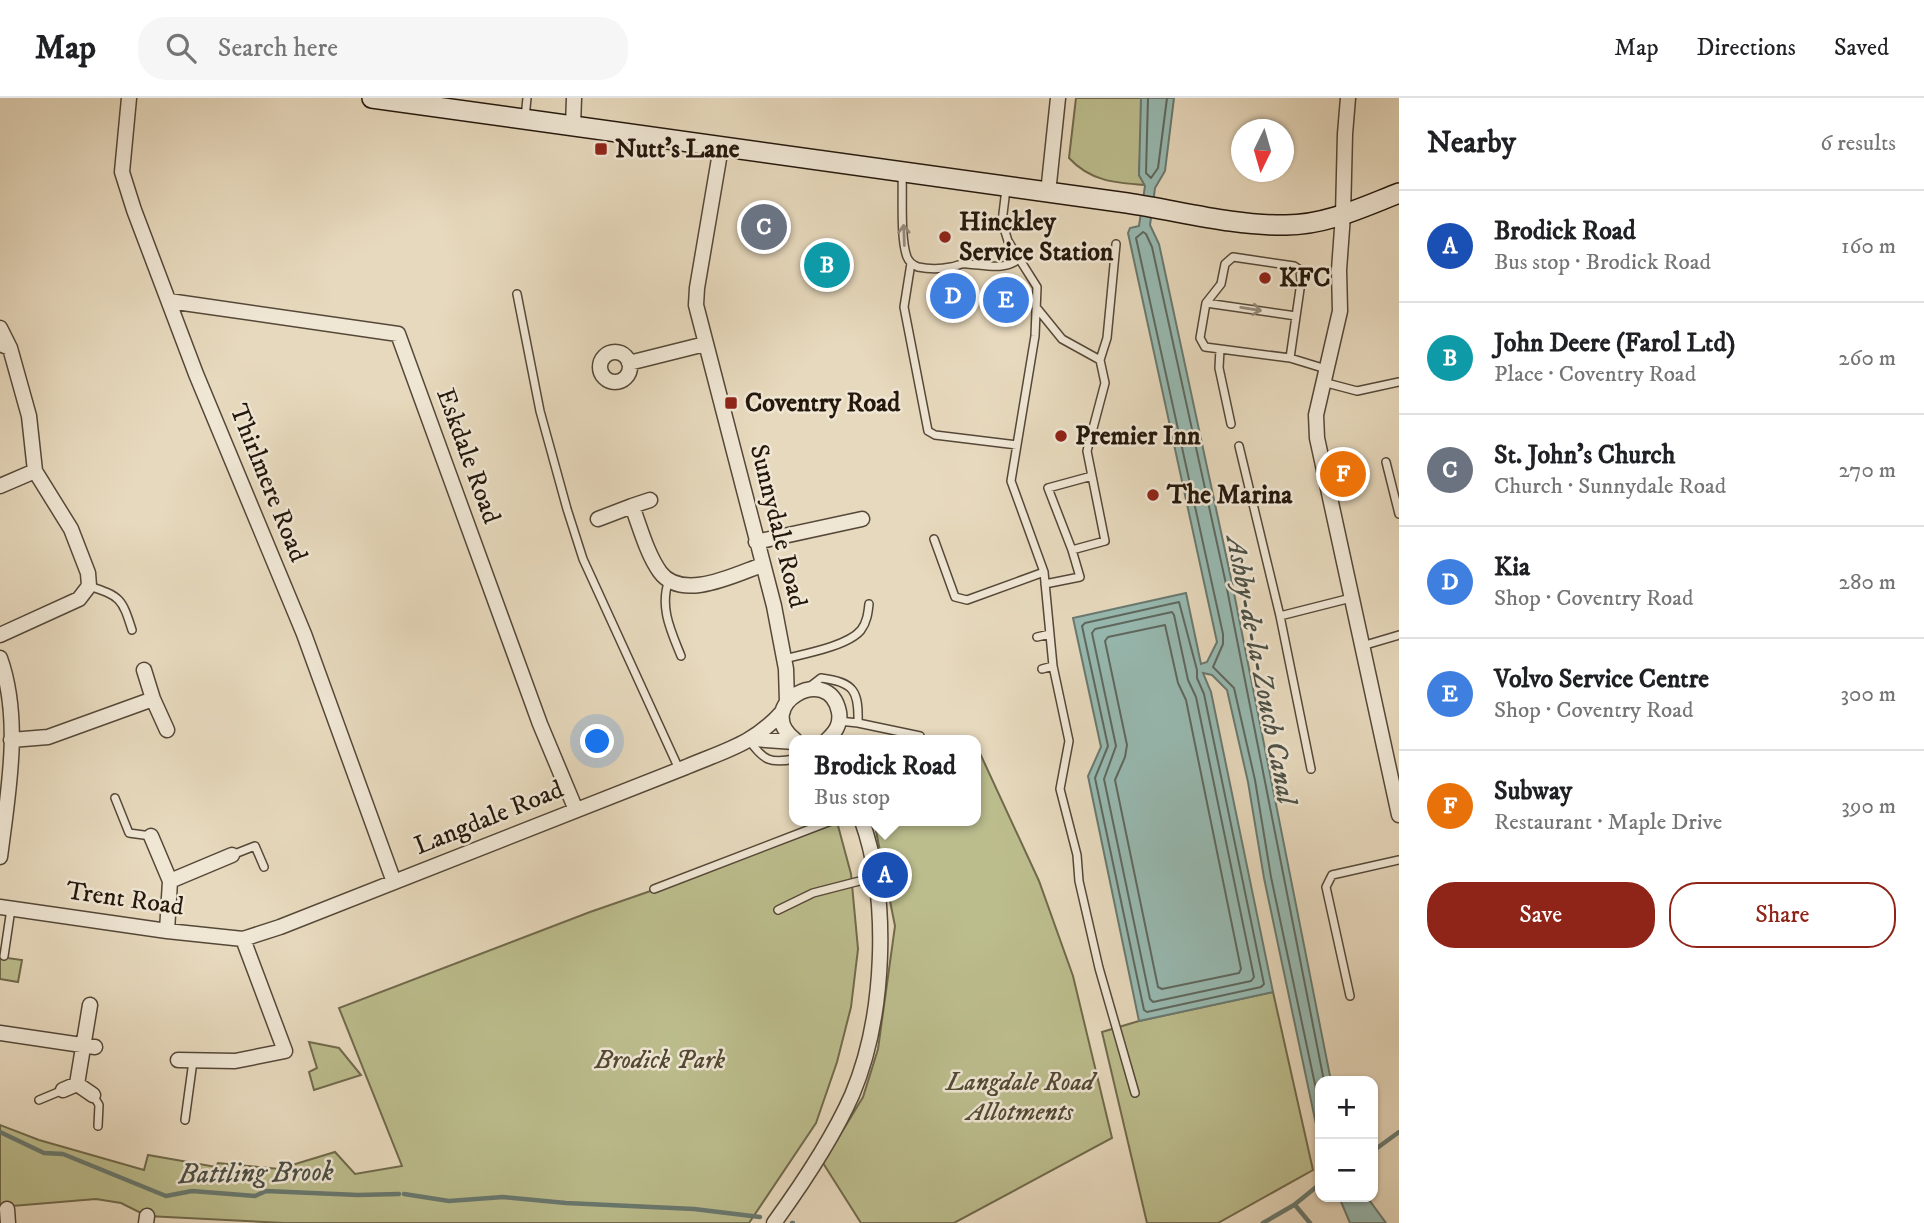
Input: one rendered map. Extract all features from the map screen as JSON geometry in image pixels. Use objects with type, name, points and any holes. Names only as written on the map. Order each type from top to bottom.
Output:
[{"type":"main road","points":[[372,98],[424,102],[573,126],[1176,210],[1228,220],[1288,225],[1343,215],[1399,193]]},
{"type":"street","name":"Thirlmere Road","points":[[130,98],[122,172],[134,209],[196,374],[304,634],[394,883]]},
{"type":"street","points":[[573,126],[574,98]]},
{"type":"street","points":[[1048,193],[1058,98]]},
{"type":"street","points":[[1348,98],[1339,270],[1340,311],[1315,415],[1317,442],[1361,646],[1393,769],[1399,815]]},
{"type":"street","name":"Sunnydale Road","points":[[721,147],[696,305],[774,606],[785,664],[785,706]]},
{"type":"street","name":"Eskdale Road","points":[[169,301],[398,334],[540,724],[576,810]]},
{"type":"street","points":[[0,328],[29,416],[35,471],[71,529],[89,573],[89,586],[79,599],[0,635]]},
{"type":"street","points":[[629,363],[705,344]]},
{"type":"street","points":[[0,486],[35,471]]},
{"type":"street","points":[[598,519],[650,500]]},
{"type":"street","points":[[632,506],[660,572],[669,580],[706,585],[762,565]]},
{"type":"street","points":[[756,542],[862,520]]},
{"type":"street","points":[[0,658],[5,671],[12,713],[0,857]]},
{"type":"street","name":"Sunnydale Road","points":[[785,664],[804,690]]},
{"type":"street","points":[[144,670],[167,730]]},
{"type":"street","points":[[804,690],[817,689],[835,701],[840,716],[838,735]]},
{"type":"street","name":"Langdale Road","points":[[243,939],[394,883],[751,739],[767,729],[785,706],[804,690]]},
{"type":"street","points":[[11,740],[48,737],[153,699]]},
{"type":"street","points":[[785,706],[785,729],[790,735]]},
{"type":"street","points":[[833,735],[839,723]]},
{"type":"street","points":[[751,739],[789,741]]},
{"type":"street","points":[[774,1223],[834,1132],[860,1072],[870,1035],[879,972],[880,922],[876,876],[863,826]]},
{"type":"street","points":[[151,836],[170,881],[167,931]]},
{"type":"street","points":[[170,881],[232,855]]},
{"type":"street","name":"Trent Road","points":[[6,907],[167,931],[243,939]]},
{"type":"street","points":[[185,1060],[235,1062],[285,1051],[243,939]]},
{"type":"street","points":[[63,1090],[77,1084],[90,1046],[90,1005]]},
{"type":"street","points":[[0,1033],[90,1046]]},
{"type":"street","points":[[77,1084],[93,1095]]},
{"type":"lane","points":[[525,119],[527,98]]},
{"type":"lane","points":[[902,173],[905,247],[907,260],[911,263],[933,268],[949,268],[962,263],[997,267],[1012,265],[1019,259]]},
{"type":"lane","points":[[1006,188],[1002,222],[1008,241],[1037,287],[1035,336],[1011,481],[1044,572],[1053,666],[1069,741],[1060,789],[1077,855],[1079,881],[1099,968],[1135,1093]]},
{"type":"lane","points":[[1072,550],[1105,541],[1087,451],[1104,383],[1100,360],[1107,338],[1116,244]]},
{"type":"lane","points":[[1290,358],[1301,282],[1300,270],[1294,266],[1233,257],[1225,264],[1221,284],[1206,303],[1200,338],[1205,347],[1290,358],[1357,391],[1399,382]]},
{"type":"lane","points":[[911,263],[904,307],[928,431],[935,435],[1017,445]]},
{"type":"lane","points":[[517,294],[540,411],[566,509],[605,610],[679,770]]},
{"type":"lane","points":[[1206,303],[1296,316]]},
{"type":"lane","points":[[1036,306],[1062,339],[1100,360]]},
{"type":"lane","points":[[1220,349],[1219,368],[1231,424]]},
{"type":"lane","points":[[1239,446],[1280,616],[1311,769]]},
{"type":"lane","points":[[1386,462],[1399,514]]},
{"type":"lane","points":[[1045,584],[1080,577],[1048,488],[1092,476]]},
{"type":"lane","points":[[934,539],[955,597],[959,599],[967,600],[1044,572]]},
{"type":"lane","points":[[669,580],[666,587],[665,612],[681,656]]},
{"type":"lane","points":[[89,586],[113,594],[124,606],[132,629]]},
{"type":"lane","points":[[1280,616],[1351,598]]},
{"type":"lane","points":[[785,664],[848,640],[860,631],[867,620],[869,604]]},
{"type":"lane","points":[[1037,637],[1050,634]]},
{"type":"lane","points":[[1361,646],[1399,635]]},
{"type":"lane","points":[[1042,669],[1053,666]]},
{"type":"lane","points":[[804,690],[821,678],[839,680],[852,688],[859,701],[858,723]]},
{"type":"lane","points":[[839,723],[858,723],[915,735]]},
{"type":"lane","points":[[751,739],[764,758],[778,762],[789,760]]},
{"type":"lane","points":[[115,797],[129,833],[151,836]]},
{"type":"lane","points":[[654,889],[818,826]]},
{"type":"lane","points":[[232,855],[255,846],[264,867]]},
{"type":"lane","points":[[1350,996],[1326,887],[1328,881],[1332,875],[1399,860]]},
{"type":"lane","points":[[778,910],[813,893],[876,876]]},
{"type":"lane","points":[[4,956],[6,907]]},
{"type":"lane","points":[[185,1060],[185,1120]]},
{"type":"lane","points":[[39,1100],[63,1090]]},
{"type":"lane","points":[[93,1095],[99,1105],[98,1126]]},
{"type":"green space","points":[[1076,98],[1143,98],[1139,175],[1145,185],[1113,182],[1094,176],[1069,158]]},
{"type":"green space","name":"Langdale Road Allotments","points":[[981,755],[1039,881],[1073,976],[1112,1138],[954,1223],[861,1223],[823,1163],[863,1097],[878,1049],[895,926],[875,826],[981,826]]},
{"type":"green space","name":"Brodick Park","points":[[827,826],[838,826],[851,874],[858,949],[851,1007],[837,1062],[816,1123],[749,1223],[284,1223],[147,1216],[121,1203],[96,1199],[0,1207],[0,1125],[39,1140],[144,1170],[148,1155],[216,1167],[218,1163],[279,1169],[335,1152],[355,1174],[402,1166],[339,1008],[590,912]]},
{"type":"green space","points":[[0,957],[22,960],[18,982],[0,979]]},
{"type":"green space","points":[[1273,992],[1313,1170],[1218,1223],[1147,1223],[1102,1032],[1139,1021]]},
{"type":"green space","points":[[309,1042],[339,1048],[361,1075],[314,1090],[309,1072],[317,1068]]},
{"type":"water","points":[[1141,98],[1174,98],[1165,171],[1155,188],[1150,225],[1159,244],[1232,583],[1330,1076],[1315,1076],[1315,1119],[1227,690],[1212,675],[1203,673],[1211,692],[1273,992],[1139,1021],[1088,776],[1101,747],[1073,618],[1186,593],[1201,664],[1207,662],[1217,642],[1128,233],[1130,228],[1139,226],[1145,186],[1139,175]]},
{"type":"water","points":[[1341,1202],[1371,1202],[1386,1223],[1350,1223]]},
{"type":"waterway","name":"Battling Brook","points":[[0,1132],[44,1153],[63,1154],[166,1196],[192,1191],[255,1196],[266,1191],[399,1194]]},
{"type":"waterway","points":[[1378,1147],[1399,1132]]},
{"type":"waterway","name":"Battling Brook","points":[[1263,1223],[1294,1205],[1315,1188]]},
{"type":"waterway","name":"Battling Brook","points":[[404,1194],[449,1201],[503,1197],[694,1209],[760,1217]]},
{"type":"waterway","points":[[1295,1205],[1310,1223]]},
{"type":"place","name":"Nutt's Lane","points":[[601,149]]},
{"type":"place","name":"St. John's Church","points":[[764,227]]},
{"type":"place","name":"Hinckley Service Station","points":[[945,237]]},
{"type":"place","name":"John Deere (Farol Ltd)","points":[[827,265]]},
{"type":"place","name":"KFC","points":[[1265,278]]},
{"type":"place","name":"Kia","points":[[953,296]]},
{"type":"place","name":"Volvo Service Centre","points":[[1006,300]]},
{"type":"place","name":"Coventry Road","points":[[731,403]]},
{"type":"place","name":"Premier Inn","points":[[1061,436]]},
{"type":"place","name":"Subway","points":[[1343,474]]},
{"type":"place","name":"The Marina","points":[[1153,495]]},
{"type":"place","name":"Brodick Road","points":[[885,875]]},
{"type":"water label","name":"Ashby-de-la-Zouch Canal","points":[[1261,670]]}]
